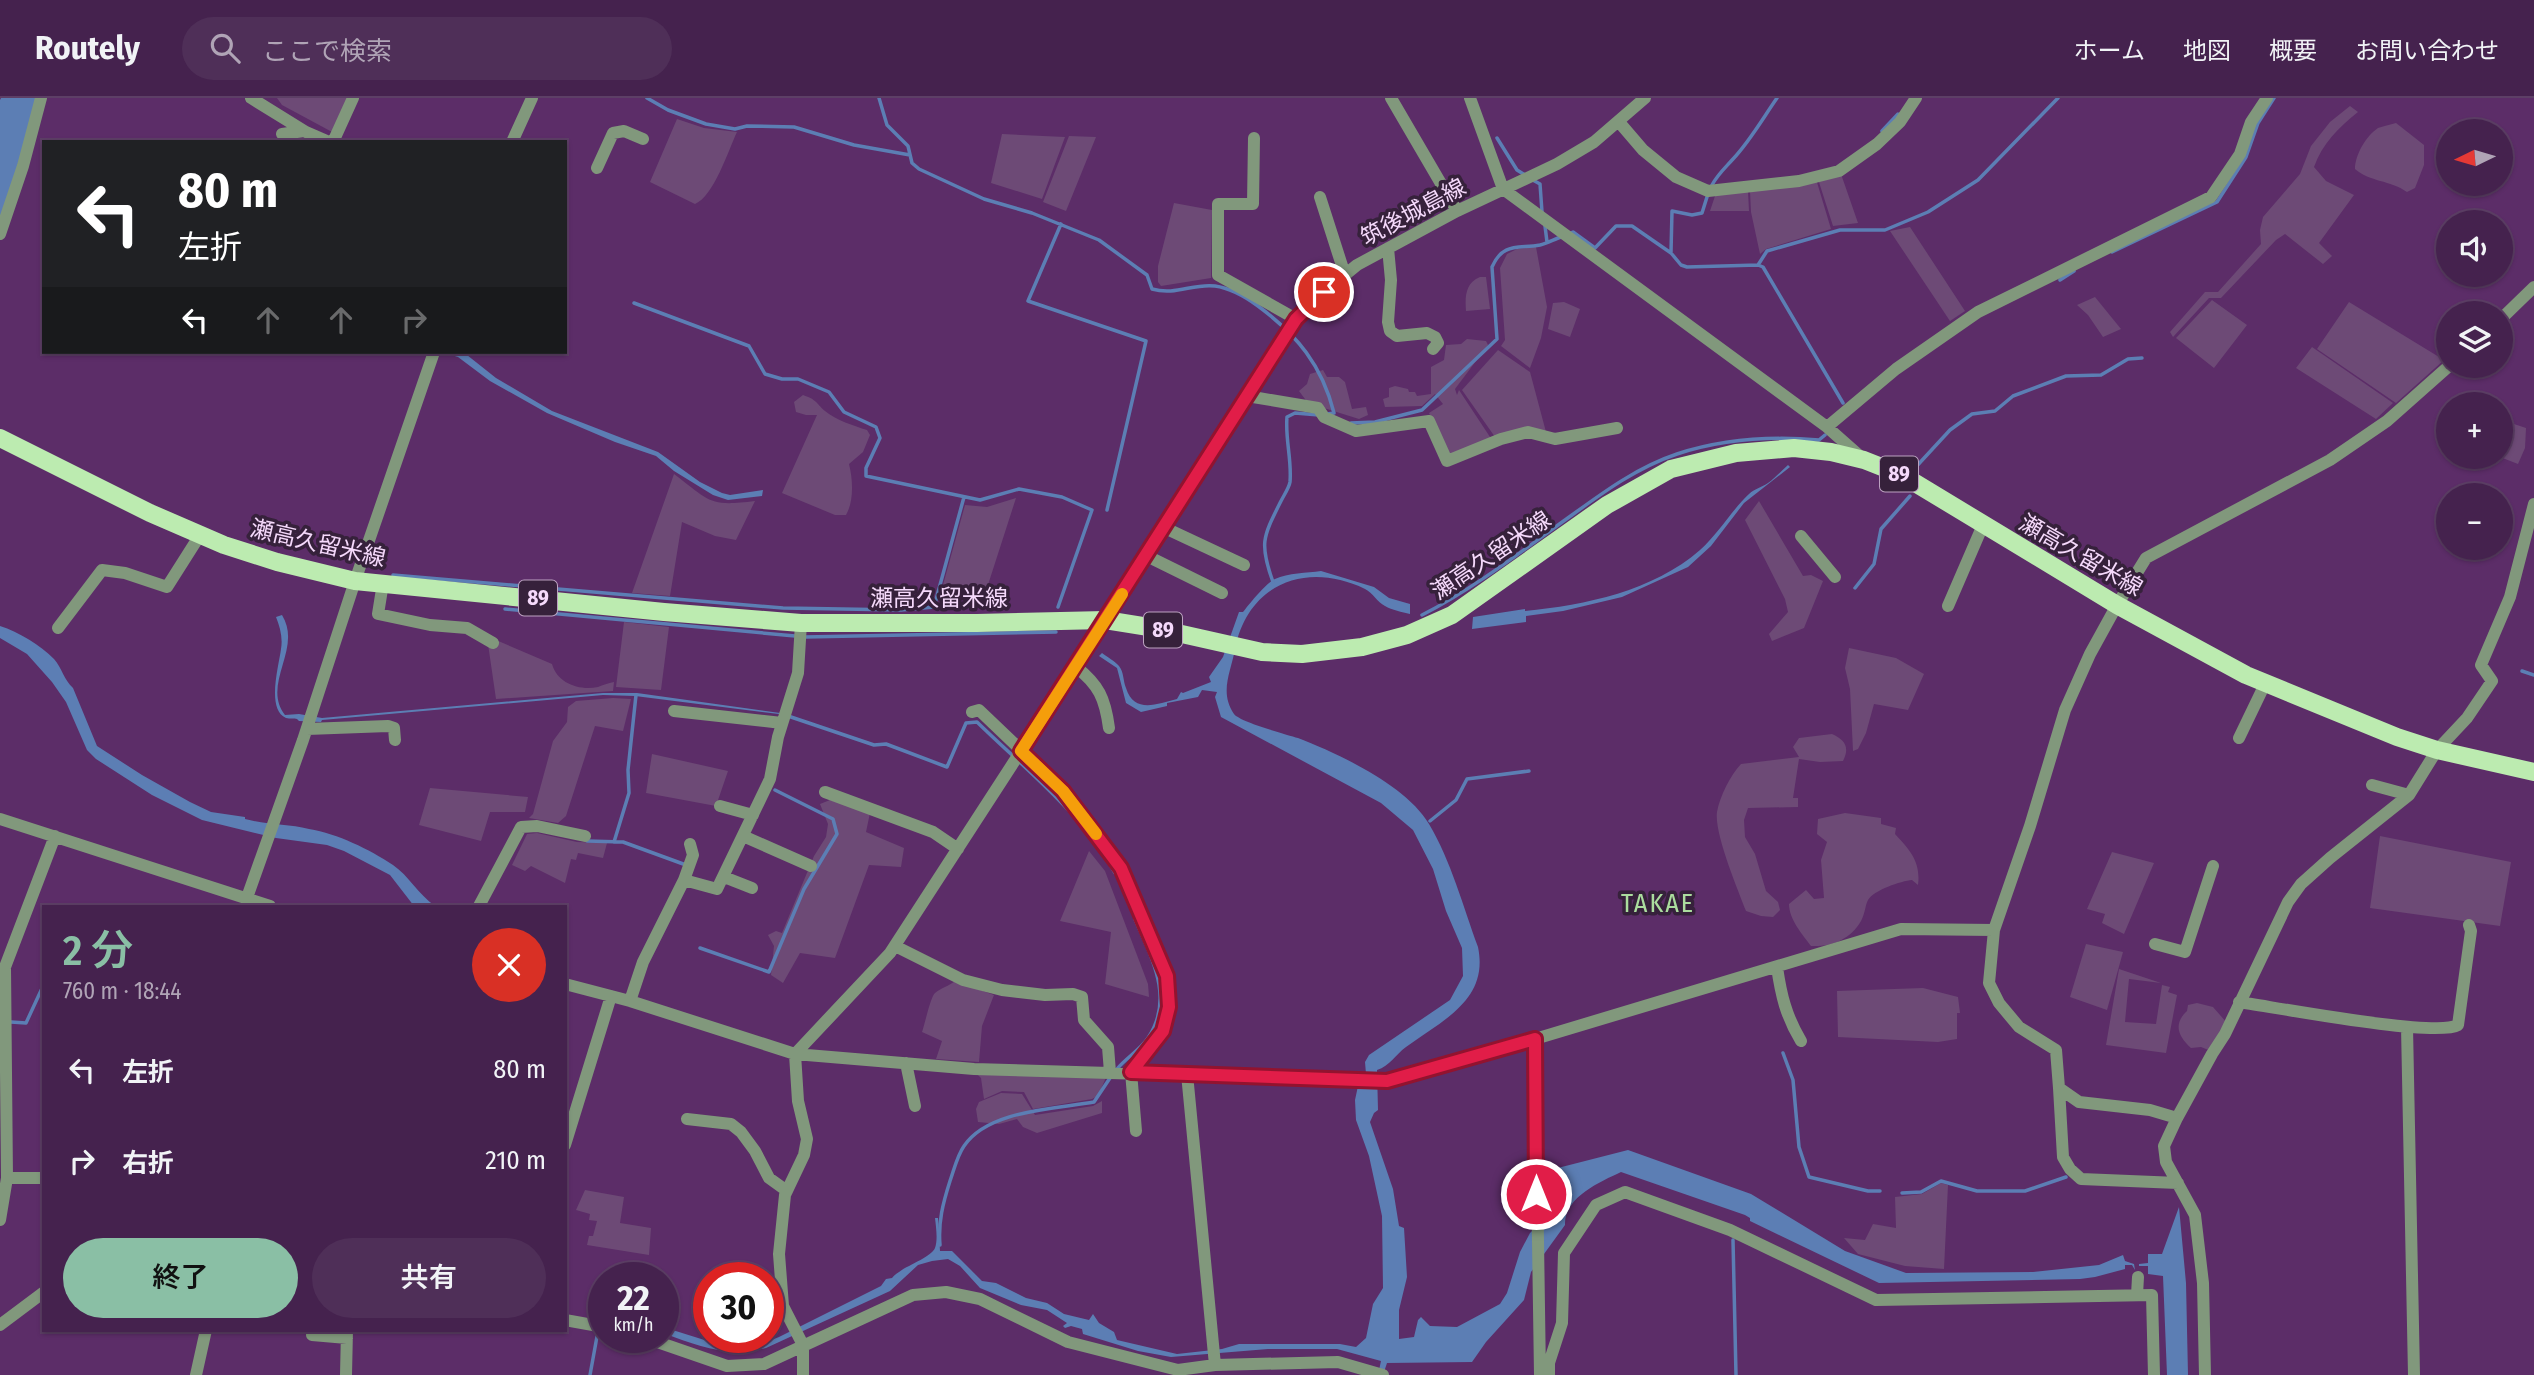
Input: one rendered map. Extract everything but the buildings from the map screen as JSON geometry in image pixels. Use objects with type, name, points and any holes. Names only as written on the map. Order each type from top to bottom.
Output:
[{"type":"main road","name":"瀬高久留米線","points":[[0,438],[200,535],[277,562],[355,581],[801,622],[977,623],[1105,620],[1262,652],[1302,653],[1362,647],[1407,635],[1452,615],[1607,505],[1671,469],[1735,453],[1794,448],[1830,452],[1864,460],[1902,475],[2117,606],[2265,684],[2397,737],[2437,750],[2534,772]]},
{"type":"street","points":[[0,234],[23,166],[41,98]]},
{"type":"street","points":[[251,98],[304,131],[326,140]]},
{"type":"street","points":[[332,140],[353,98]]},
{"type":"street","points":[[513,140],[532,98]]},
{"type":"street","points":[[1391,98],[1457,211]]},
{"type":"street","points":[[1470,98],[1503,189],[1827,427],[1864,460]]},
{"type":"street","name":"筑後城島線","points":[[795,1054],[895,946],[1296,319],[1357,265],[1457,211],[1557,164],[1594,142],[1645,98]]},
{"type":"street","points":[[1619,122],[1643,150],[1676,177],[1708,191],[1799,181],[1839,170],[1877,144],[1900,122],[1916,98]]},
{"type":"street","points":[[1827,427],[1896,369],[1978,312],[2211,197],[2240,154],[2250,122],[2267,98]]},
{"type":"street","points":[[282,134],[304,131]]},
{"type":"street","points":[[597,168],[613,133],[624,131],[643,139]]},
{"type":"street","points":[[1254,138],[1254,204],[1218,204],[1218,275],[1296,319]]},
{"type":"street","points":[[1320,197],[1345,275]]},
{"type":"street","points":[[1388,248],[1391,280],[1388,322],[1390,331],[1397,336],[1427,333],[1435,337],[1438,343],[1433,348]]},
{"type":"street","points":[[2513,308],[2534,288]]},
{"type":"street","points":[[245,902],[307,729],[432,354]]},
{"type":"street","points":[[2178,1183],[2081,1179],[2070,1169],[2063,1157],[2056,1050],[2019,1027],[1998,1003],[1989,983],[1994,930],[2065,710],[2090,654],[2146,558],[2330,460],[2387,421],[2436,378]]},
{"type":"street","points":[[1247,396],[1318,408],[1324,417],[1356,431],[1429,421],[1447,461],[1501,439],[1528,432],[1555,439],[1617,428]]},
{"type":"street","points":[[2205,1375],[2203,1283],[2195,1215],[2166,1162],[2164,1146],[2225,1034],[2288,902],[2301,884],[2330,858],[2409,795],[2437,750],[2467,718],[2492,681],[2481,665],[2510,597],[2534,504]]},
{"type":"street","points":[[1948,606],[1983,525]]},
{"type":"street","points":[[1164,528],[1244,565]]},
{"type":"street","points":[[58,628],[102,570],[125,573],[167,587],[200,535]]},
{"type":"street","points":[[1801,536],[1835,577]]},
{"type":"street","points":[[1147,555],[1222,593]]},
{"type":"street","points":[[383,583],[378,614],[430,625],[467,628],[494,643]]},
{"type":"street","points":[[684,880],[717,889],[770,779],[782,723],[798,673],[801,622]]},
{"type":"street","points":[[1075,666],[1088,676],[1106,702],[1109,728]]},
{"type":"street","points":[[2239,738],[2265,684]]},
{"type":"street","points":[[972,712],[979,710],[1063,791],[1121,868],[1167,976],[1169,1007],[1163,1031],[1131,1072],[1136,1131]]},
{"type":"street","points":[[674,711],[782,723]]},
{"type":"street","points":[[307,729],[388,726],[394,728],[395,740]]},
{"type":"street","points":[[2372,785],[2409,795]]},
{"type":"street","points":[[825,792],[933,832],[958,849]]},
{"type":"street","points":[[720,806],[753,815]]},
{"type":"street","points":[[0,819],[245,902],[264,905]]},
{"type":"street","points":[[480,905],[521,827],[537,826],[586,836]]},
{"type":"street","points":[[0,1220],[7,1178],[3,994],[5,967],[55,836]]},
{"type":"street","points":[[743,836],[811,866]]},
{"type":"street","points":[[630,1001],[643,961],[684,880],[693,855],[690,844]]},
{"type":"street","points":[[2155,944],[2185,953],[2213,866]]},
{"type":"street","points":[[724,877],[752,888]]},
{"type":"street","points":[[2239,1002],[2407,1027],[2452,1029],[2458,1025],[2471,930],[2469,925]]},
{"type":"street","points":[[567,985],[630,1001],[795,1054],[974,1069],[1387,1081],[1901,929],[1994,930]]},
{"type":"street","points":[[895,946],[963,980],[1002,990],[1045,995],[1073,994],[1082,997],[1084,1020],[1108,1047],[1110,1072]]},
{"type":"street","points":[[1777,967],[1782,1003],[1801,1041]]},
{"type":"street","points":[[567,1133],[571,1108],[611,996]]},
{"type":"street","points":[[2407,1027],[2414,1375]]},
{"type":"street","points":[[1535,1039],[1541,1375]]},
{"type":"street","points":[[795,1054],[798,1101],[807,1139],[804,1155],[787,1191],[779,1254],[783,1306],[803,1345],[803,1375]]},
{"type":"street","points":[[906,1063],[915,1106]]},
{"type":"street","points":[[1187,1074],[1214,1365]]},
{"type":"street","points":[[2059,1088],[2079,1102],[2150,1110],[2177,1118]]},
{"type":"street","points":[[687,1119],[731,1125],[748,1142],[769,1178],[787,1191]]},
{"type":"street","points":[[7,1178],[42,1178]]},
{"type":"street","points":[[1549,1375],[1549,1363],[1562,1323],[1564,1253],[1596,1205],[1625,1192],[1730,1230],[1876,1300],[2152,1295],[2154,1375]]},
{"type":"street","points":[[2137,1295],[2138,1277]]},
{"type":"street","points":[[679,1349],[727,1366],[764,1364],[913,1294],[946,1292],[980,1299],[1068,1342],[1178,1372],[1214,1365],[1338,1362],[1383,1375]]},
{"type":"street","points":[[0,1325],[42,1294]]},
{"type":"street","points":[[567,1320],[588,1324]]},
{"type":"street","points":[[196,1375],[206,1332]]},
{"type":"street","points":[[313,1335],[347,1334],[346,1375]]},
{"type":"shaded area","points":[[277,98],[348,98],[334,133],[282,105]]},
{"type":"shaded area","points":[[2350,106],[2358,112],[2332,136],[2314,167],[2326,181],[2354,195],[2319,243],[2332,256],[2323,264],[2285,234],[2276,240],[2221,298],[2209,298],[2173,337],[2170,332],[2205,292],[2218,292],[2261,244],[2263,217],[2300,174],[2311,146],[2330,122]]},
{"type":"shaded area","points":[[677,119],[704,128],[737,132],[714,183],[695,204],[650,182]]},
{"type":"shaded area","points":[[2396,123],[2424,145],[2424,165],[2415,188],[2407,192],[2355,169],[2359,152],[2369,136],[2378,128]]},
{"type":"shaded area","points":[[1002,134],[1065,137],[1042,199],[991,183]]},
{"type":"shaded area","points":[[1069,136],[1096,137],[1066,211],[1043,202]]},
{"type":"shaded area","points":[[1841,174],[1858,223],[1833,226],[1818,179]]},
{"type":"shaded area","points":[[1816,179],[1831,229],[1766,249],[1760,254],[1751,212],[1750,191]]},
{"type":"shaded area","points":[[1748,191],[1749,211],[1710,211],[1716,193]]},
{"type":"shaded area","points":[[1174,203],[1212,210],[1211,278],[1161,286],[1158,282],[1158,266]]},
{"type":"shaded area","points":[[1910,227],[1965,311],[1950,321],[1890,231]]},
{"type":"shaded area","points":[[1536,247],[1547,307],[1541,338],[1530,368],[1501,346],[1505,340],[1500,268],[1507,254],[1517,249]]},
{"type":"shaded area","points":[[1480,277],[1486,277],[1490,309],[1466,311],[1469,287]]},
{"type":"shaded area","points":[[2095,297],[2121,329],[2103,337],[2088,315],[2077,305]]},
{"type":"shaded area","points":[[2212,300],[2247,325],[2214,368],[2176,338]]},
{"type":"shaded area","points":[[1564,302],[1580,309],[1570,337],[1548,329],[1553,303]]},
{"type":"shaded area","points":[[2349,302],[2436,355],[2436,367],[2396,403],[2317,349]]},
{"type":"shaded area","points":[[1467,339],[1486,341],[1488,345],[1455,389],[1457,395],[1459,390],[1492,440],[1449,458],[1429,413],[1443,404],[1435,394],[1422,406],[1385,407],[1383,399],[1389,397],[1389,388],[1395,386],[1415,392],[1417,396],[1431,394],[1431,367],[1444,360],[1446,345],[1461,344]]},
{"type":"shaded area","points":[[2312,347],[2393,403],[2376,419],[2296,368]]},
{"type":"shaded area","points":[[1498,350],[1530,372],[1546,432],[1495,437],[1462,390]]},
{"type":"shaded area","points":[[1323,370],[1327,377],[1339,377],[1345,382],[1352,409],[1366,407],[1368,415],[1359,419],[1308,403],[1299,391],[1307,384],[1310,374]]},
{"type":"shaded area","points":[[803,395],[834,417],[867,430],[870,435],[863,452],[849,464],[852,490],[846,515],[835,515],[782,493],[817,415],[796,412],[794,402]]},
{"type":"shaded area","points":[[2513,424],[2526,428],[2525,448],[2518,464],[2513,462]]},
{"type":"shaded area","points":[[674,474],[710,500],[728,503],[755,501],[736,540],[715,536],[682,522],[670,596],[632,593]]},
{"type":"shaded area","points":[[1016,498],[986,591],[940,596],[965,505],[987,507]]},
{"type":"shaded area","points":[[1759,501],[1803,576],[1811,575],[1823,581],[1804,628],[1772,641],[1769,634],[1788,612],[1785,599],[1745,520]]},
{"type":"shaded area","points":[[624,622],[669,627],[661,690],[616,687]]},
{"type":"shaded area","points":[[496,640],[552,664],[559,676],[570,684],[591,688],[614,682],[613,691],[496,699],[488,644]]},
{"type":"shaded area","points":[[1849,648],[1896,658],[1924,674],[1908,710],[1874,704],[1866,733],[1858,749],[1853,751],[1850,689],[1845,668]]},
{"type":"shaded area","points":[[631,699],[623,731],[595,726],[566,816],[558,823],[529,818],[533,814],[553,741],[567,722],[568,707],[576,701]]},
{"type":"shaded area","points":[[1832,734],[1845,744],[1843,761],[1799,759],[1793,798],[1798,798],[1798,807],[1748,808],[1744,820],[1745,837],[1755,854],[1766,891],[1778,902],[1780,910],[1773,917],[1746,911],[1727,862],[1717,821],[1718,806],[1726,786],[1741,764],[1799,757],[1793,747],[1799,738]]},
{"type":"shaded area","points":[[652,754],[728,771],[716,806],[646,793]]},
{"type":"shaded area","points":[[430,788],[528,797],[525,812],[490,812],[481,841],[419,825]]},
{"type":"shaded area","points":[[830,800],[870,813],[866,832],[904,848],[901,867],[869,865],[835,958],[800,953],[783,983],[771,975],[774,946],[768,935],[776,931],[782,933],[814,856],[826,837],[828,824],[820,804]]},
{"type":"shaded area","points":[[1845,813],[1881,818],[1881,824],[1896,828],[1895,834],[1910,851],[1916,863],[1918,885],[1912,880],[1876,893],[1868,900],[1857,928],[1846,938],[1833,944],[1811,946],[1794,921],[1789,904],[1806,890],[1814,899],[1824,898],[1821,860],[1827,842],[1817,834],[1818,819]]},
{"type":"shaded area","points":[[537,833],[577,842],[607,843],[603,858],[578,853],[576,860],[571,859],[565,883],[531,866],[525,871],[512,865],[527,834]]},
{"type":"shaded area","points":[[2380,836],[2511,862],[2500,926],[2370,908]]},
{"type":"shaded area","points":[[1089,851],[1105,871],[1148,984],[1149,997],[1105,984],[1111,932],[1060,921]]},
{"type":"shaded area","points":[[2112,852],[2154,863],[2124,934],[2102,923],[2105,914],[2087,909]]},
{"type":"shaded area","points":[[2086,944],[2123,952],[2107,1010],[2070,997]]},
{"type":"shaded area","points":[[2119,969],[2161,983],[2129,979],[2125,1022],[2156,1024],[2162,985],[2170,987],[2168,992],[2177,995],[2166,1053],[2106,1045]]},
{"type":"shaded area","points":[[955,981],[994,995],[982,1026],[979,1062],[936,1059],[942,1041],[922,1032],[933,996]]},
{"type":"shaded area","points":[[1923,988],[1958,997],[1960,1013],[1957,1013],[1957,1039],[1938,1042],[1838,1037],[1837,991]]},
{"type":"shaded area","points":[[2197,1003],[2213,1007],[2227,1023],[2211,1051],[2201,1047],[2191,1048],[2180,1034],[2180,1021],[2188,1005]]},
{"type":"shaded area","points":[[976,1073],[1107,1075],[1098,1096],[1092,1099],[1033,1109],[1024,1092],[1002,1091],[984,1099],[981,1078]]},
{"type":"shaded area","points":[[1001,1093],[1022,1094],[1035,1115],[1093,1106],[1102,1101],[1102,1113],[1037,1133],[1023,1127],[1017,1119],[999,1124],[978,1122],[976,1109],[979,1102]]},
{"type":"shaded area","points":[[1941,1183],[1948,1185],[1944,1269],[1905,1266],[1858,1254],[1844,1238],[1865,1240],[1873,1224],[1896,1228],[1895,1197],[1922,1194]]},
{"type":"shaded area","points":[[585,1190],[624,1197],[620,1223],[651,1228],[649,1255],[587,1245],[597,1221],[589,1220],[590,1214],[576,1210]]},
{"type":"water","points":[[38,98],[0,225],[0,100]]},
{"type":"water","points":[[448,354],[467,355],[496,378],[552,411],[658,452],[700,482],[722,493],[730,495],[763,490],[762,496],[728,500],[713,495],[674,471],[656,456],[547,413],[490,381],[458,357]]},
{"type":"water","points":[[1788,465],[1790,467],[1744,503],[1711,546],[1688,567],[1622,597],[1563,611],[1526,616],[1526,622],[1472,629],[1473,617],[1595,600],[1640,586],[1661,576],[1700,550],[1749,494],[1768,483]]},
{"type":"water","points":[[1321,571],[1374,587],[1389,598],[1410,604],[1410,614],[1388,607],[1365,589],[1343,581],[1322,577],[1302,578],[1283,584],[1267,594],[1253,608],[1242,626],[1227,682],[1227,698],[1234,714],[1245,721],[1298,738],[1333,753],[1370,772],[1405,796],[1429,824],[1444,853],[1478,947],[1480,965],[1477,981],[1470,995],[1448,1017],[1377,1070],[1378,1110],[1370,1122],[1393,1189],[1399,1226],[1404,1228],[1407,1277],[1399,1310],[1399,1339],[1414,1337],[1421,1317],[1430,1326],[1457,1327],[1500,1304],[1507,1293],[1520,1252],[1549,1207],[1546,1171],[1628,1150],[1751,1194],[1845,1251],[1906,1273],[2033,1272],[2099,1265],[2123,1255],[2125,1261],[2134,1264],[2135,1270],[2132,1265],[2125,1265],[2125,1269],[2080,1279],[1879,1283],[1750,1221],[1745,1215],[1621,1172],[1585,1192],[1570,1206],[1565,1225],[1531,1272],[1524,1300],[1486,1342],[1472,1362],[1387,1363],[1383,1375],[1378,1375],[1381,1361],[1337,1349],[1268,1349],[1171,1357],[1138,1351],[1083,1334],[1082,1329],[1071,1326],[1065,1328],[1063,1326],[1067,1323],[1047,1310],[1021,1305],[980,1288],[960,1266],[948,1259],[918,1265],[890,1291],[784,1340],[784,1334],[881,1286],[886,1279],[928,1256],[936,1245],[935,1218],[938,1218],[940,1251],[952,1251],[982,1281],[996,1283],[1026,1298],[1047,1303],[1064,1314],[1089,1320],[1093,1314],[1099,1323],[1114,1332],[1117,1340],[1177,1354],[1222,1349],[1239,1344],[1340,1344],[1356,1347],[1366,1338],[1373,1304],[1383,1288],[1382,1216],[1369,1156],[1356,1120],[1355,1100],[1358,1086],[1366,1074],[1365,1062],[1369,1055],[1450,1000],[1463,976],[1462,948],[1446,911],[1433,869],[1413,830],[1381,803],[1221,717],[1215,697],[1217,692],[1202,690],[1198,697],[1141,712],[1126,703],[1117,668],[1099,656],[1102,653],[1119,666],[1130,696],[1140,704],[1177,699],[1181,692],[1211,682],[1209,677],[1223,657],[1239,612],[1243,612],[1267,584],[1286,575]]},
{"type":"water","points":[[282,615],[288,641],[277,691],[285,715],[299,714],[322,718],[603,693],[637,693],[780,713],[635,696],[603,695],[321,722],[299,721],[286,718],[276,706],[275,686],[282,641],[276,617]]},
{"type":"water","points":[[0,626],[29,640],[54,659],[73,688],[97,746],[142,775],[211,812],[320,831],[353,843],[393,865],[434,905],[413,905],[390,875],[344,851],[327,845],[276,838],[202,820],[152,795],[96,759],[87,750],[66,702],[52,682],[27,654],[0,638]]},
{"type":"water","points":[[2179,1207],[2186,1283],[2188,1375],[2167,1375],[2163,1276],[2148,1274],[2148,1266],[2139,1264],[2148,1263],[2148,1254],[2162,1254]]},
{"type":"water","points":[[679,1332],[693,1336],[693,1343],[679,1338]]},
{"type":"waterway","points":[[647,98],[668,110],[706,124],[735,129],[747,126],[794,127],[854,145],[910,155]]},
{"type":"waterway","points":[[879,98],[887,125],[908,146],[912,163],[919,169],[984,199],[1032,213],[1099,240],[1147,275],[1152,289],[1169,291],[1215,286],[1238,294],[1258,306],[1285,328],[1315,366],[1323,380],[1334,413],[1327,414]]},
{"type":"waterway","points":[[1712,185],[1745,145],[1777,98]]},
{"type":"waterway","points":[[1758,265],[1767,251],[1840,230],[1885,230],[1928,212],[1978,180],[2058,98]]},
{"type":"waterway","points":[[2112,252],[2217,202],[2246,157],[2258,123],[2274,98]]},
{"type":"waterway","points":[[1882,131],[1898,114]]},
{"type":"waterway","points":[[1497,138],[1517,170],[1525,175]]},
{"type":"waterway","points":[[1531,179],[1540,184],[1542,212]]},
{"type":"waterway","points":[[1671,252],[1672,211],[1692,215],[1702,213],[1707,197]]},
{"type":"waterway","points":[[1061,224],[1028,301],[1146,341],[1107,510]]},
{"type":"waterway","points":[[1545,226],[1547,242]]},
{"type":"waterway","points":[[1568,234],[1573,232],[1595,248],[1616,226],[1632,226],[1687,267],[1763,267],[1843,403]]},
{"type":"waterway","points":[[1351,423],[1375,422],[1422,410],[1497,339],[1492,267],[1496,259],[1506,250],[1540,245],[1561,237]]},
{"type":"waterway","points":[[2060,280],[2074,271]]},
{"type":"waterway","points":[[634,303],[749,346],[765,374],[782,379],[798,379],[829,392],[844,412],[876,427],[880,438],[866,468],[866,476],[980,500],[1019,489],[1062,497],[1092,510],[1058,607]]},
{"type":"waterway","points":[[1914,469],[1950,430],[1972,414],[1995,411],[2013,396],[2066,376],[2101,375],[2128,359],[2142,358]]},
{"type":"waterway","points":[[1273,582],[1266,558],[1265,540],[1270,523],[1290,482],[1287,417],[1295,413],[1319,415]]},
{"type":"waterway","points":[[1422,615],[1480,581],[1609,489],[1663,459],[1730,442],[1783,438],[1819,440],[1825,435]]},
{"type":"waterway","points":[[1855,588],[1874,564],[1881,529],[1910,496]]},
{"type":"waterway","points":[[393,575],[783,608],[901,610],[934,607],[964,497]]},
{"type":"waterway","points":[[505,609],[795,636]]},
{"type":"waterway","points":[[805,637],[1056,632]]},
{"type":"waterway","points":[[2522,671],[2534,675]]},
{"type":"waterway","points":[[614,842],[629,793],[628,770],[636,695]]},
{"type":"waterway","points":[[788,716],[874,745],[886,744],[947,767],[966,723],[977,722],[1069,811],[1102,851],[1115,873]]},
{"type":"waterway","points":[[1430,821],[1456,800],[1467,779],[1529,771]]},
{"type":"waterway","points":[[700,948],[769,972],[804,889],[837,834],[833,819],[775,790]]},
{"type":"waterway","points":[[587,841],[623,842],[686,865]]},
{"type":"waterway","points":[[1117,1069],[1148,1038],[1160,1008],[1158,978],[1135,919]]},
{"type":"waterway","points":[[11,1022],[26,1023],[42,988]]},
{"type":"waterway","points":[[1783,1053],[1793,1080],[1799,1147],[1809,1177],[1868,1191],[1880,1191]]},
{"type":"waterway","points":[[940,1245],[942,1213],[950,1181],[964,1146],[975,1134],[989,1125],[1023,1113],[1094,1102],[1110,1078]]},
{"type":"waterway","points":[[1902,1193],[1921,1192],[1941,1181],[1977,1191],[2025,1191],[2066,1177]]},
{"type":"waterway","points":[[1733,1240],[1736,1375]]},
{"type":"waterway","points":[[590,1375],[594,1353]]},
{"type":"slow traffic","points":[[1096,834],[1063,791],[1021,751],[1122,594]]},
{"type":"district","name":"TAKAE","points":[[1658,903]]},
{"type":"route","points":[[1324,292],[1296,319],[1021,751],[1063,791],[1121,868],[1167,976],[1169,1007],[1163,1031],[1131,1072],[1387,1081],[1535,1039],[1536,1194]]}]
